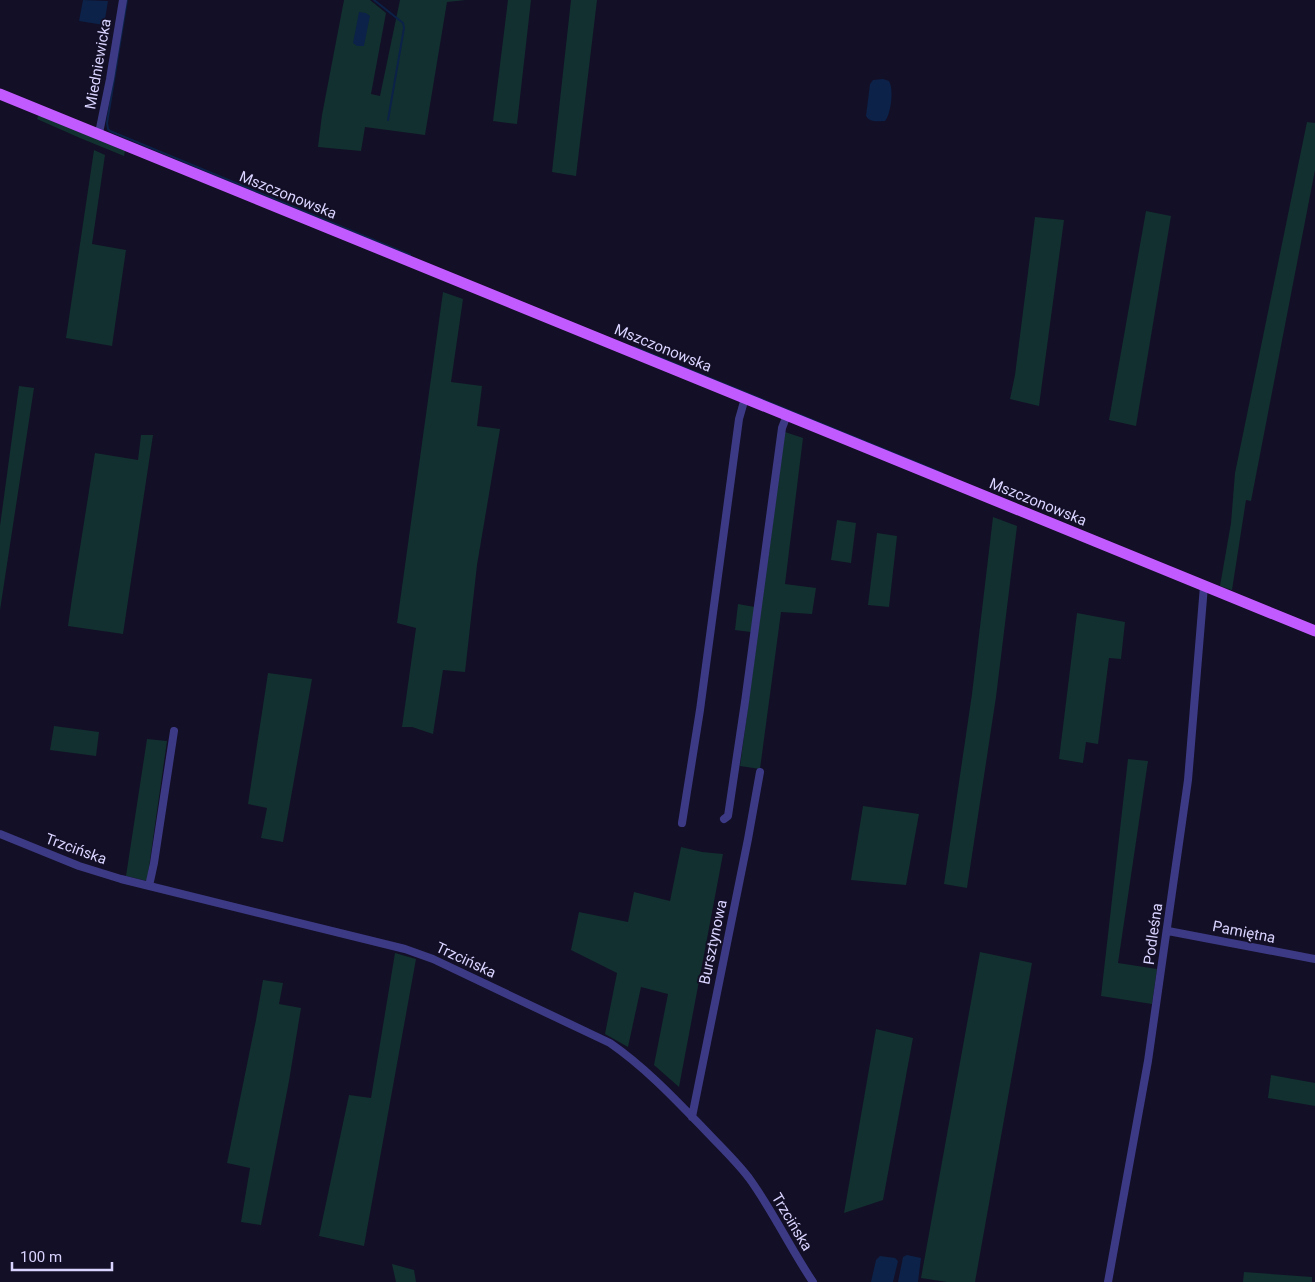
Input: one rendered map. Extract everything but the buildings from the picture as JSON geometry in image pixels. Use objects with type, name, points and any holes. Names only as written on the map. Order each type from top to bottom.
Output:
[{"type":"main road","name":"Mszczonowska","points":[[0,94],[1315,631]]},
{"type":"street","name":"Miedniewicka","points":[[99,133],[123,0]]},
{"type":"street","points":[[682,823],[700,710],[739,419],[745,398]]},
{"type":"street","points":[[724,819],[728,816],[782,428],[787,415]]},
{"type":"street","name":"Podleśna","points":[[1108,1282],[1148,1060],[1168,931],[1188,780],[1204,586]]},
{"type":"street","points":[[149,886],[174,731]]},
{"type":"street","name":"Bursztynowa","points":[[692,1117],[760,772]]},
{"type":"street","name":"Trzcińska","points":[[0,834],[79,866],[149,886],[396,947],[433,959],[610,1043],[648,1073],[748,1176],[812,1282]]},
{"type":"street","name":"Pamiętna","points":[[1168,931],[1315,959]]},
{"type":"green space","points":[[344,0],[370,0],[386,13],[371,94],[380,96],[400,0],[466,0],[447,2],[425,135],[365,127],[361,151],[318,147],[322,115]]},
{"type":"green space","points":[[508,0],[531,0],[517,124],[493,121]]},
{"type":"green space","points":[[571,0],[597,0],[576,176],[552,172]]},
{"type":"green space","points":[[39,114],[125,151],[124,156],[37,119]]},
{"type":"green space","points":[[1307,122],[1315,123],[1315,170],[1251,501],[1246,500],[1232,590],[1220,586],[1231,523],[1235,473]]},
{"type":"green space","points":[[94,150],[105,155],[92,244],[126,250],[112,346],[66,338]]},
{"type":"green space","points":[[1146,211],[1171,216],[1136,426],[1109,420]]},
{"type":"green space","points":[[1035,217],[1064,220],[1039,406],[1010,399],[1015,375]]},
{"type":"green space","points":[[443,292],[463,299],[451,382],[482,386],[477,426],[500,429],[477,565],[465,672],[443,670],[433,734],[412,727],[402,727],[416,628],[397,623]]},
{"type":"green space","points":[[19,386],[34,388],[0,610],[0,526]]},
{"type":"green space","points":[[785,432],[803,438],[785,584],[816,588],[812,614],[781,612],[760,769],[740,766]]},
{"type":"green space","points":[[141,435],[153,435],[123,634],[68,626],[95,453],[138,460]]},
{"type":"green space","points":[[993,517],[1017,526],[996,697],[967,888],[944,884],[972,694]]},
{"type":"green space","points":[[837,520],[856,523],[851,563],[831,560]]},
{"type":"green space","points":[[877,533],[897,536],[889,607],[868,605]]},
{"type":"green space","points":[[738,604],[755,607],[751,632],[735,630]]},
{"type":"green space","points":[[1077,613],[1125,622],[1121,659],[1109,658],[1098,744],[1086,742],[1083,763],[1059,759]]},
{"type":"green space","points":[[268,673],[312,679],[283,842],[261,838],[267,808],[248,804]]},
{"type":"green space","points":[[54,726],[99,732],[96,756],[50,750]]},
{"type":"green space","points":[[147,739],[167,741],[147,881],[126,876]]},
{"type":"green space","points":[[1128,759],[1148,761],[1118,963],[1157,969],[1152,1004],[1101,996]]},
{"type":"green space","points":[[863,806],[919,814],[906,885],[851,880]]},
{"type":"green space","points":[[681,847],[723,854],[679,1087],[654,1065],[668,994],[641,987],[628,1047],[605,1034],[617,973],[571,950],[579,912],[628,922],[634,892],[670,901]]},
{"type":"green space","points":[[980,952],[1032,963],[975,1282],[947,1282],[921,1278]]},
{"type":"green space","points":[[395,953],[416,959],[364,1246],[319,1236],[349,1095],[371,1098]]},
{"type":"green space","points":[[263,980],[283,983],[279,1004],[301,1008],[261,1225],[241,1222],[250,1168],[227,1163]]},
{"type":"green space","points":[[876,1029],[913,1038],[883,1200],[844,1213]]},
{"type":"green space","points":[[1271,1075],[1315,1083],[1315,1106],[1268,1098]]},
{"type":"green space","points":[[392,1264],[414,1270],[416,1282],[396,1282]]},
{"type":"green space","points":[[1244,1272],[1312,1277],[1312,1282],[1243,1282]]},
{"type":"water","points":[[83,0],[108,1],[104,25],[79,21]]},
{"type":"water","points":[[359,12],[370,16],[364,46],[357,46],[353,43]]},
{"type":"water","points":[[883,79],[889,81],[891,85],[892,95],[889,113],[885,121],[872,121],[866,116],[870,84],[873,80]]},
{"type":"water","points":[[907,1255],[921,1258],[918,1282],[898,1282],[903,1257]]},
{"type":"water","points":[[880,1256],[895,1258],[898,1261],[893,1282],[871,1282],[876,1260]]},
{"type":"waterway","points":[[127,0],[107,123],[110,131],[410,255]]},
{"type":"waterway","points":[[374,0],[403,23],[404,28],[388,120]]},
{"type":"waterway","points":[[634,347],[942,473]]}]
